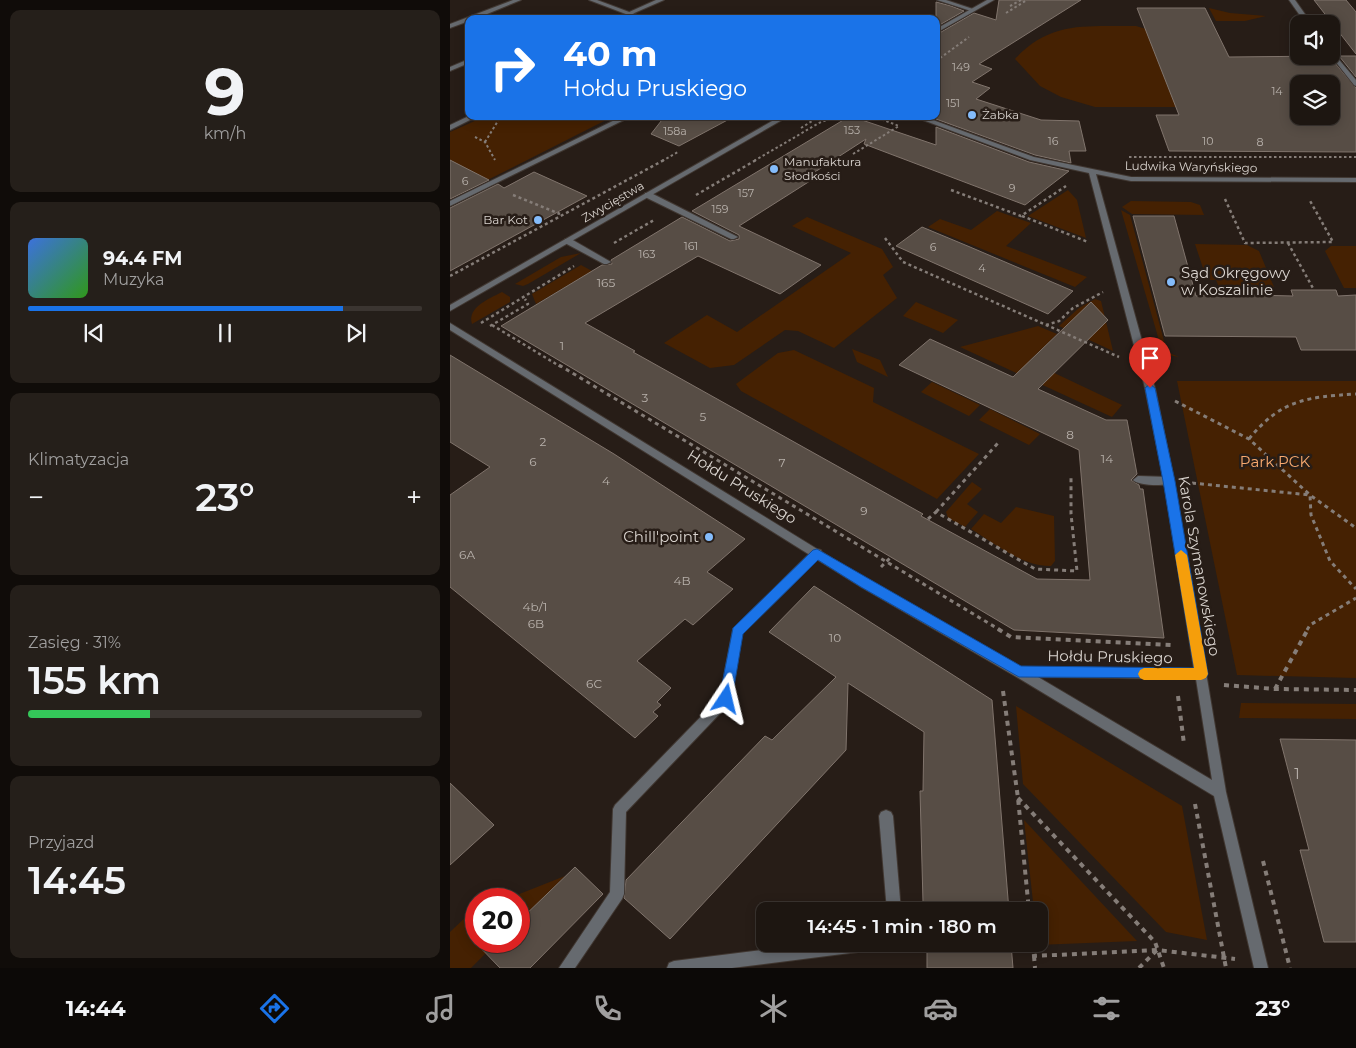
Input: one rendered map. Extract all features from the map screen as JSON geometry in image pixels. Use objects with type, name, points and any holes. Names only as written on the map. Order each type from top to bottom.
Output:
[{"type":"street","points":[[479,15],[518,0]]},
{"type":"street","points":[[592,0],[635,15]]},
{"type":"street","points":[[630,13],[662,0]]},
{"type":"street","points":[[940,0],[974,10]]},
{"type":"street","points":[[940,29],[991,0]]},
{"type":"street","points":[[1292,0],[1303,15]]},
{"type":"street","points":[[450,26],[465,20]]},
{"type":"street","points":[[450,69],[465,63]]},
{"type":"street","points":[[1340,64],[1356,84]]},
{"type":"street","points":[[452,127],[467,120]]},
{"type":"street","points":[[450,204],[621,120]]},
{"type":"street","name":"Zwycięstwa","points":[[450,308],[779,120]]},
{"type":"street","name":"Ludwika Waryńskiego","points":[[926,120],[1032,159],[1130,179],[1356,180]]},
{"type":"street","name":"Karola Szymanowskiego","points":[[1092,172],[1150,388],[1169,481],[1220,792],[1260,965]]},
{"type":"street","points":[[648,195],[734,237]]},
{"type":"street","points":[[568,241],[607,262]]},
{"type":"street","name":"Hołdu Pruskiego","points":[[450,326],[865,584],[1019,672],[1220,792]]},
{"type":"street","points":[[1138,480],[1169,481]]},
{"type":"street","points":[[566,968],[617,894],[620,809],[726,699],[737,632],[817,553]]},
{"type":"street","name":"Hołdu Pruskiego","points":[[1019,672],[1201,674]]},
{"type":"street","points":[[886,816],[893,902]]},
{"type":"street","points":[[674,968],[802,952]]},
{"type":"path","points":[[998,18],[1027,0]]},
{"type":"path","points":[[485,142],[499,120]]},
{"type":"path","points":[[798,130],[814,120]]},
{"type":"path","points":[[696,195],[826,120]]},
{"type":"path","points":[[853,154],[899,126],[883,120]]},
{"type":"path","points":[[452,127],[485,142],[505,178]]},
{"type":"path","points":[[450,276],[683,149]]},
{"type":"path","points":[[1123,157],[1356,157]]},
{"type":"path","points":[[1021,216],[1064,188],[1081,170]]},
{"type":"path","points":[[482,189],[525,198],[561,214]]},
{"type":"path","points":[[951,190],[1093,244],[1091,236]]},
{"type":"path","points":[[1225,198],[1245,243],[1333,242],[1309,198]]},
{"type":"path","points":[[606,248],[662,215]]},
{"type":"path","points":[[885,238],[903,262],[1119,358]]},
{"type":"path","points":[[1288,243],[1314,290]]},
{"type":"path","points":[[474,326],[575,266]]},
{"type":"path","points":[[1102,282],[1106,301]]},
{"type":"path","points":[[1046,325],[1059,321],[1073,308],[1104,292]]},
{"type":"path","points":[[486,328],[528,304],[525,299]]},
{"type":"path","points":[[492,325],[1011,637],[1171,645]]},
{"type":"path","points":[[1117,348],[1122,365]]},
{"type":"path","points":[[1249,439],[1280,407],[1313,396],[1356,394]]},
{"type":"path","points":[[1172,399],[1249,439],[1310,495],[1356,528]]},
{"type":"path","points":[[928,519],[999,442]]},
{"type":"path","points":[[936,512],[1035,568],[1077,571],[1071,514],[1071,477]]},
{"type":"path","points":[[1169,481],[1310,495]]},
{"type":"path","points":[[1310,495],[1311,514],[1330,561],[1356,590]]},
{"type":"path","points":[[1275,689],[1310,625],[1356,598]]},
{"type":"path","points":[[1170,636],[1188,772],[1226,968]]},
{"type":"path","points":[[1201,674],[1226,686],[1356,690]]},
{"type":"path","points":[[1003,688],[1018,798],[1028,902]]},
{"type":"path","points":[[1018,798],[1154,942],[1164,968]]},
{"type":"path","points":[[1139,968],[1157,950]]},
{"type":"path","points":[[1034,956],[1157,950],[1224,957],[1260,965]]},
{"type":"path","points":[[1034,952],[1035,968]]},
{"type":"green space","points":[[1209,8],[1230,13],[1266,16],[1245,21],[1216,21]]},
{"type":"green space","points":[[1136,26],[1146,29],[1169,90],[1224,90],[1242,107],[1095,107],[1061,97],[1040,86],[1015,59],[1029,46],[1056,32],[1071,28]]},
{"type":"green space","points":[[477,120],[606,120],[450,199],[450,132]]},
{"type":"green space","points":[[1068,190],[1077,200],[1086,238],[1028,216]]},
{"type":"green space","points":[[1131,201],[1191,202],[1200,205],[1204,215],[1132,214],[1122,207]]},
{"type":"green space","points":[[1121,210],[1130,215],[1167,352],[1179,357],[1163,354]]},
{"type":"green space","points":[[997,211],[1031,223],[1006,246],[1087,277],[1075,287],[928,227],[940,219],[971,230]]},
{"type":"green space","points":[[807,217],[882,249],[893,267],[883,275],[897,298],[834,348],[798,331],[785,330],[734,365],[710,368],[664,343],[707,315],[737,332],[851,253],[792,226]]},
{"type":"green space","points":[[1195,244],[1247,245],[1259,251],[1274,287],[1219,287],[1216,280],[1207,280]]},
{"type":"green space","points":[[1331,246],[1356,246],[1356,288],[1344,288],[1325,251]]},
{"type":"green space","points":[[581,253],[528,284],[523,286],[515,284],[561,257]]},
{"type":"green space","points":[[581,265],[592,271],[536,304],[532,294]]},
{"type":"green space","points":[[502,292],[510,297],[510,302],[472,324],[471,318],[476,308]]},
{"type":"green space","points":[[1095,299],[1101,301],[1113,351],[1059,326],[1079,308]]},
{"type":"green space","points":[[916,302],[958,320],[943,333],[903,316]]},
{"type":"green space","points":[[1038,326],[1057,334],[1029,361],[1122,405],[1112,417],[960,347]]},
{"type":"green space","points":[[852,349],[880,360],[888,377],[857,362]]},
{"type":"green space","points":[[794,350],[874,388],[873,402],[979,454],[937,499],[741,391],[736,384],[778,353]]},
{"type":"green space","name":"Park PCK","points":[[1177,381],[1356,381],[1356,678],[1237,675]]},
{"type":"green space","points":[[932,382],[980,405],[969,416],[921,392]]},
{"type":"green space","points":[[990,409],[1040,434],[1029,445],[979,420]]},
{"type":"green space","points":[[972,482],[982,489],[967,504],[978,512],[965,527],[948,518],[946,512]]},
{"type":"green space","points":[[1016,507],[1054,516],[1055,561],[1051,566],[1030,563],[1019,558],[971,529],[984,514],[1001,523]]},
{"type":"green space","points":[[1241,703],[1356,704],[1356,719],[1239,718]]},
{"type":"green space","points":[[1016,706],[1182,806],[1207,940],[1166,932],[1023,784]]},
{"type":"green space","points":[[1024,820],[1137,941],[1048,945],[1048,902],[1033,902]]},
{"type":"green space","points":[[565,876],[530,910],[530,890]]},
{"type":"green space","points":[[465,918],[465,953],[486,953],[471,968],[450,968],[450,932]]},
{"type":"building","points":[[999,0],[1081,0],[979,64],[992,69],[972,82],[990,88],[976,99],[1041,120],[1079,121],[1086,151],[1069,151],[1071,163],[1035,155],[939,120],[940,33],[974,13],[996,20]]},
{"type":"building","points":[[1314,0],[1346,0],[1356,12],[1356,54],[1340,33],[1340,15],[1326,15]]},
{"type":"building","points":[[936,2],[964,11],[940,25],[940,15],[936,15]]},
{"type":"building","points":[[1137,8],[1205,8],[1229,57],[1290,56],[1290,65],[1337,65],[1356,88],[1356,152],[1169,151],[1156,115],[1179,115]]},
{"type":"building","points":[[1340,56],[1356,56],[1356,77],[1340,57]]},
{"type":"building","points":[[662,120],[728,120],[679,146],[651,134]]},
{"type":"building","points":[[843,120],[862,120],[936,145],[936,127],[1029,162],[1069,171],[1025,205],[864,144],[866,139],[804,179],[810,181],[739,226],[821,265],[780,294],[698,256],[585,323],[635,351],[633,352],[923,514],[921,516],[1037,579],[1090,580],[1079,450],[899,365],[930,339],[1013,377],[1091,302],[1108,320],[1038,389],[1106,420],[1127,420],[1137,474],[1131,480],[1139,485],[1140,489],[1143,489],[1164,638],[1014,630],[501,326],[602,265],[612,264],[611,260],[682,217],[730,241],[739,239],[739,235],[692,211]]},
{"type":"building","points":[[450,160],[489,180],[450,199]]},
{"type":"building","points":[[534,172],[587,196],[450,271],[450,208],[498,184],[504,188]]},
{"type":"building","name":"Sąd Okręgowy w Koszalinie","points":[[1133,216],[1174,216],[1196,296],[1216,294],[1293,296],[1291,290],[1336,290],[1338,296],[1356,295],[1356,350],[1301,350],[1296,337],[1165,336]]},
{"type":"building","points":[[922,227],[1073,291],[1048,314],[896,246]]},
{"type":"building","points":[[450,355],[614,454],[745,539],[707,572],[733,589],[693,625],[685,619],[637,661],[671,688],[657,702],[661,705],[653,712],[658,716],[635,738],[450,587],[450,495],[490,467],[450,442]]},
{"type":"building","points":[[814,586],[992,700],[1008,902],[923,902],[920,791],[923,791],[924,732],[848,683],[846,750],[670,939],[624,898],[626,880],[765,736],[772,740],[836,677],[769,632]]},
{"type":"building","points":[[1280,739],[1356,740],[1356,942],[1324,942],[1300,850],[1309,850]]},
{"type":"building","points":[[450,783],[494,825],[450,865]]},
{"type":"building","points":[[575,867],[603,894],[530,968],[500,968],[486,953],[530,953],[530,910]]},
{"type":"building","points":[[927,952],[1012,952],[1013,968],[927,968]]},
{"type":"slow traffic","points":[[1144,674],[1201,674],[1181,555]]},
{"type":"place","name":"Żabka","points":[[972,115]]},
{"type":"place","name":"Manufaktura Słodkości","points":[[774,169]]},
{"type":"place","name":"Bar Kot","points":[[538,220]]},
{"type":"place","name":"Sąd Okręgowy w Koszalinie","points":[[1171,282]]},
{"type":"place","name":"Chill'point","points":[[709,537]]},
{"type":"route","points":[[726,699],[737,632],[817,553],[865,584],[1019,672],[1201,674],[1169,481],[1150,388]]}]
